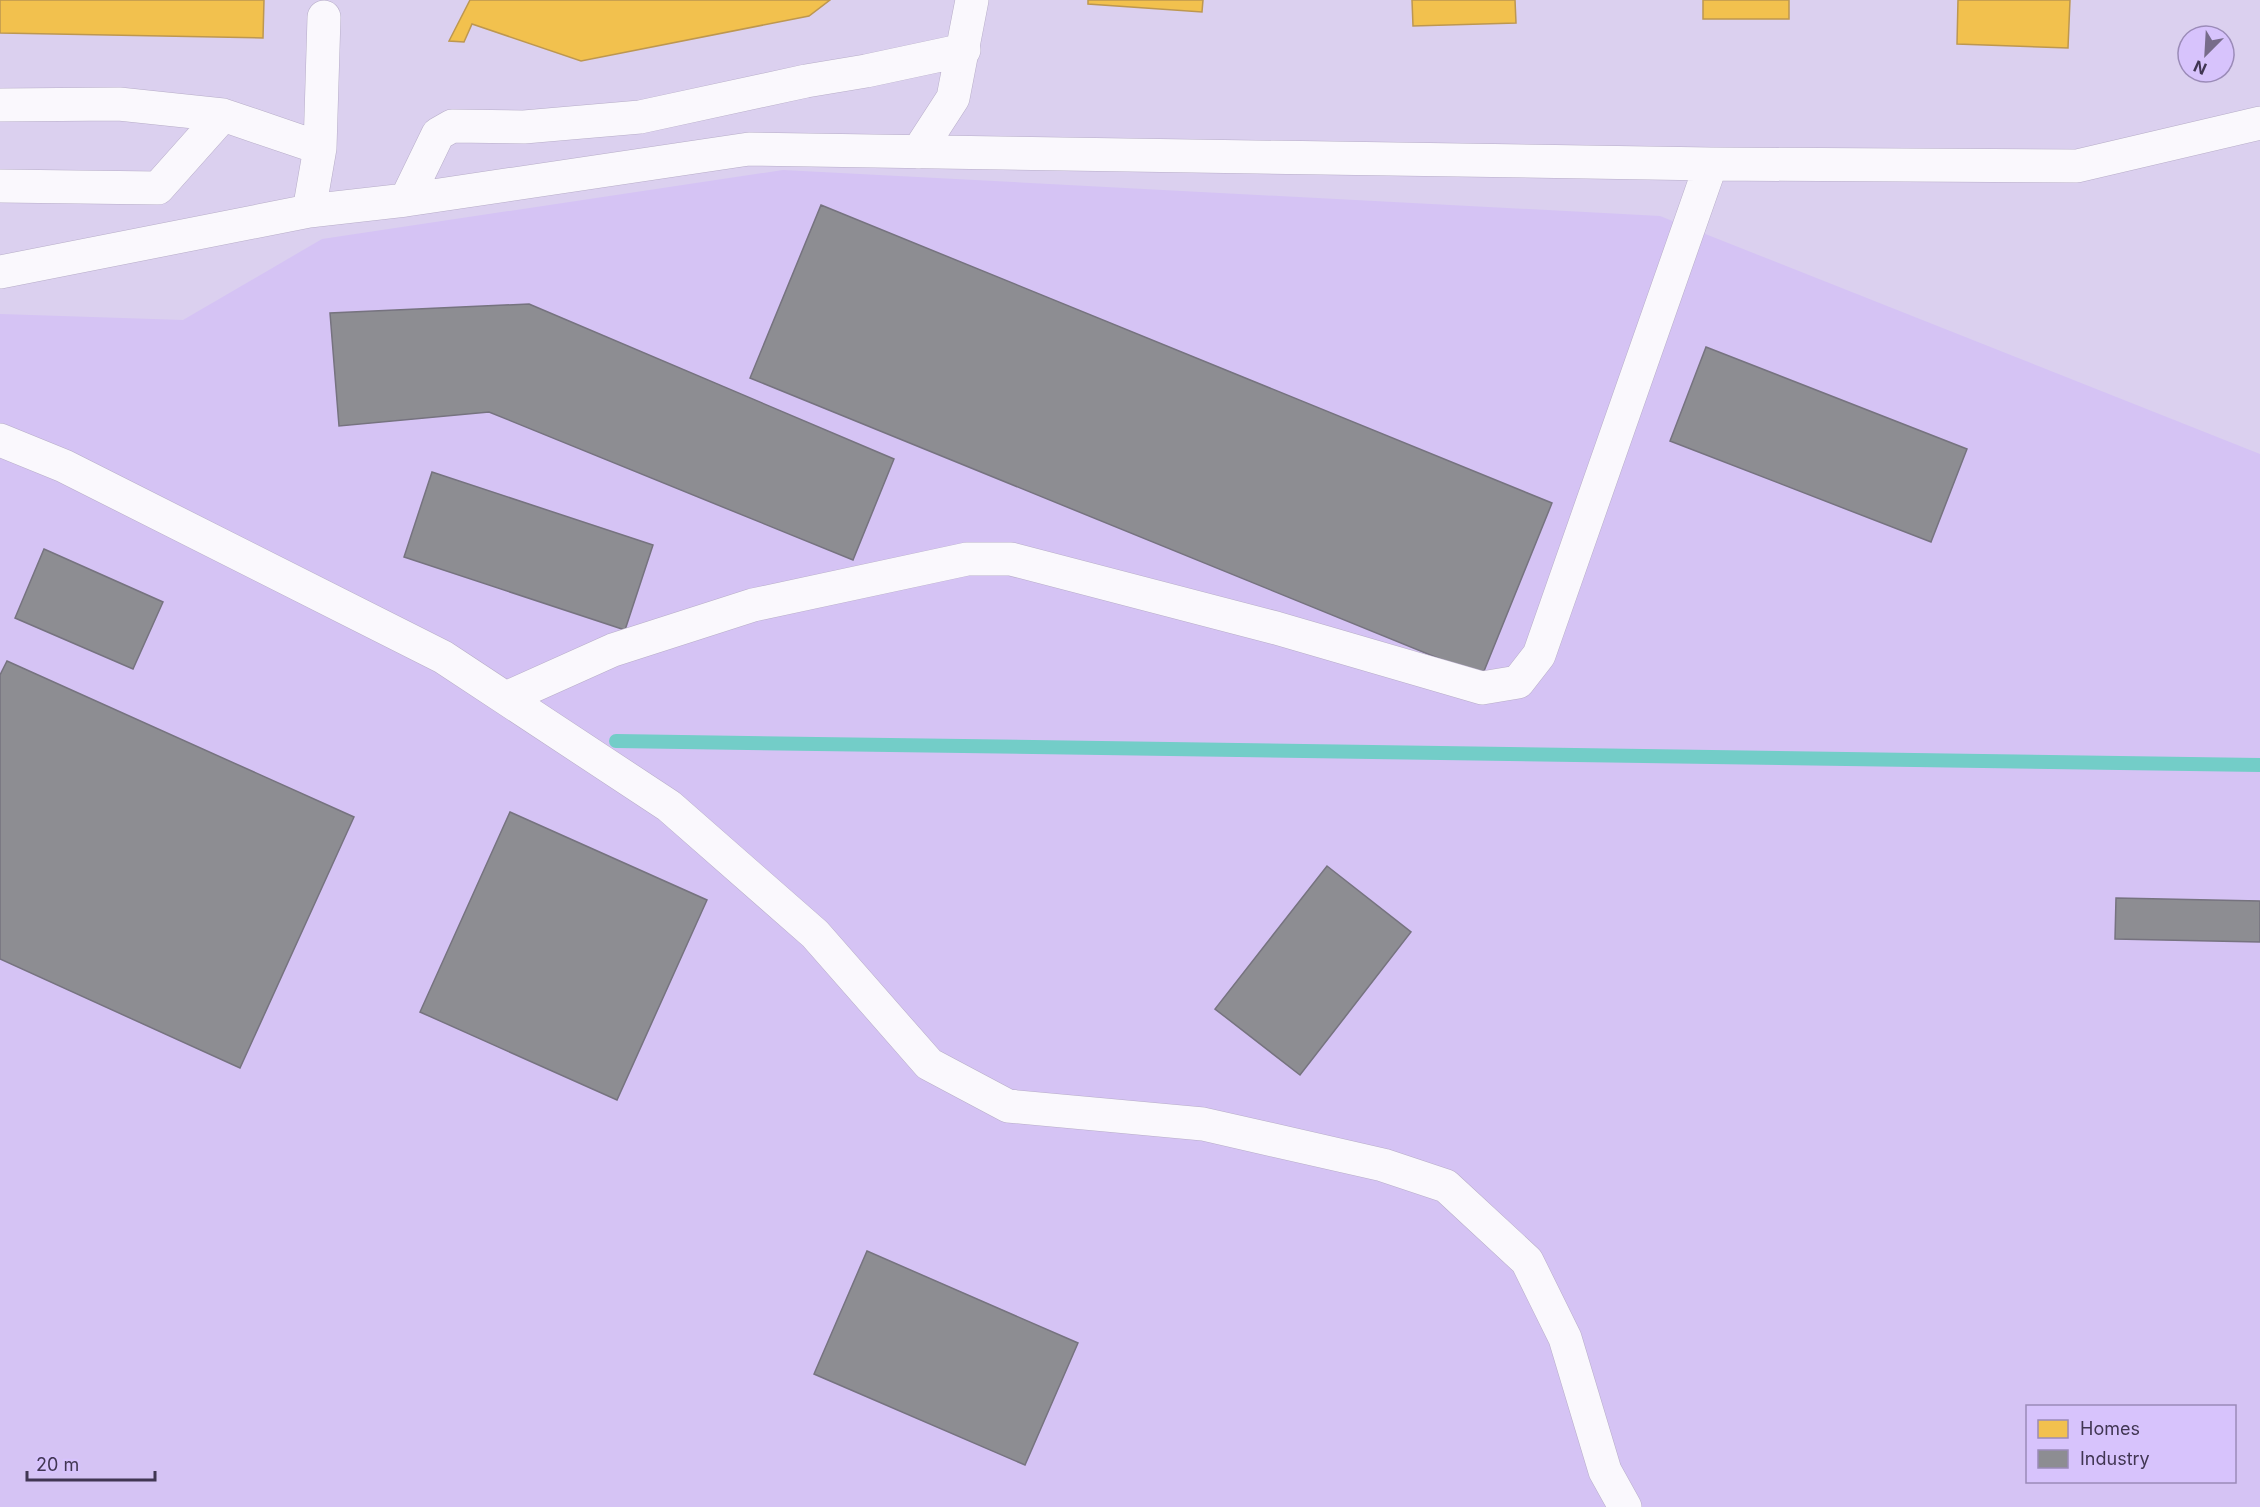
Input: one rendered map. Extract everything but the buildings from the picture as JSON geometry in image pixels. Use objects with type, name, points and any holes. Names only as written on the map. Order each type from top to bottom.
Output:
[{"type":"street","points":[[918,152],[953,98],[972,0]]},
{"type":"street","points":[[309,211],[320,148],[324,17]]},
{"type":"street","points":[[406,200],[438,134],[452,126],[524,127],[640,117],[964,50]]},
{"type":"street","points":[[0,105],[119,104],[223,116],[320,148]]},
{"type":"street","points":[[0,186],[158,188],[223,116]]},
{"type":"street","points":[[0,272],[309,211],[406,200],[749,149],[1711,164],[2077,166],[2260,123]]},
{"type":"street","points":[[506,698],[613,651],[753,605],[967,559],[1011,559],[1275,628],[1482,688],[1518,682],[1539,654],[1711,164]]},
{"type":"street","points":[[0,440],[64,466],[442,657],[506,698],[669,806],[815,934],[929,1064],[1008,1106],[1203,1124],[1383,1165],[1446,1185],[1527,1261],[1565,1338],[1605,1472],[1625,1507]]},
{"type":"shaded area","points":[[783,170],[1660,216],[2260,454],[2260,1507],[0,1507],[0,314],[183,320],[322,239]]},
{"type":"waterway","points":[[616,741],[2260,765]]}]
